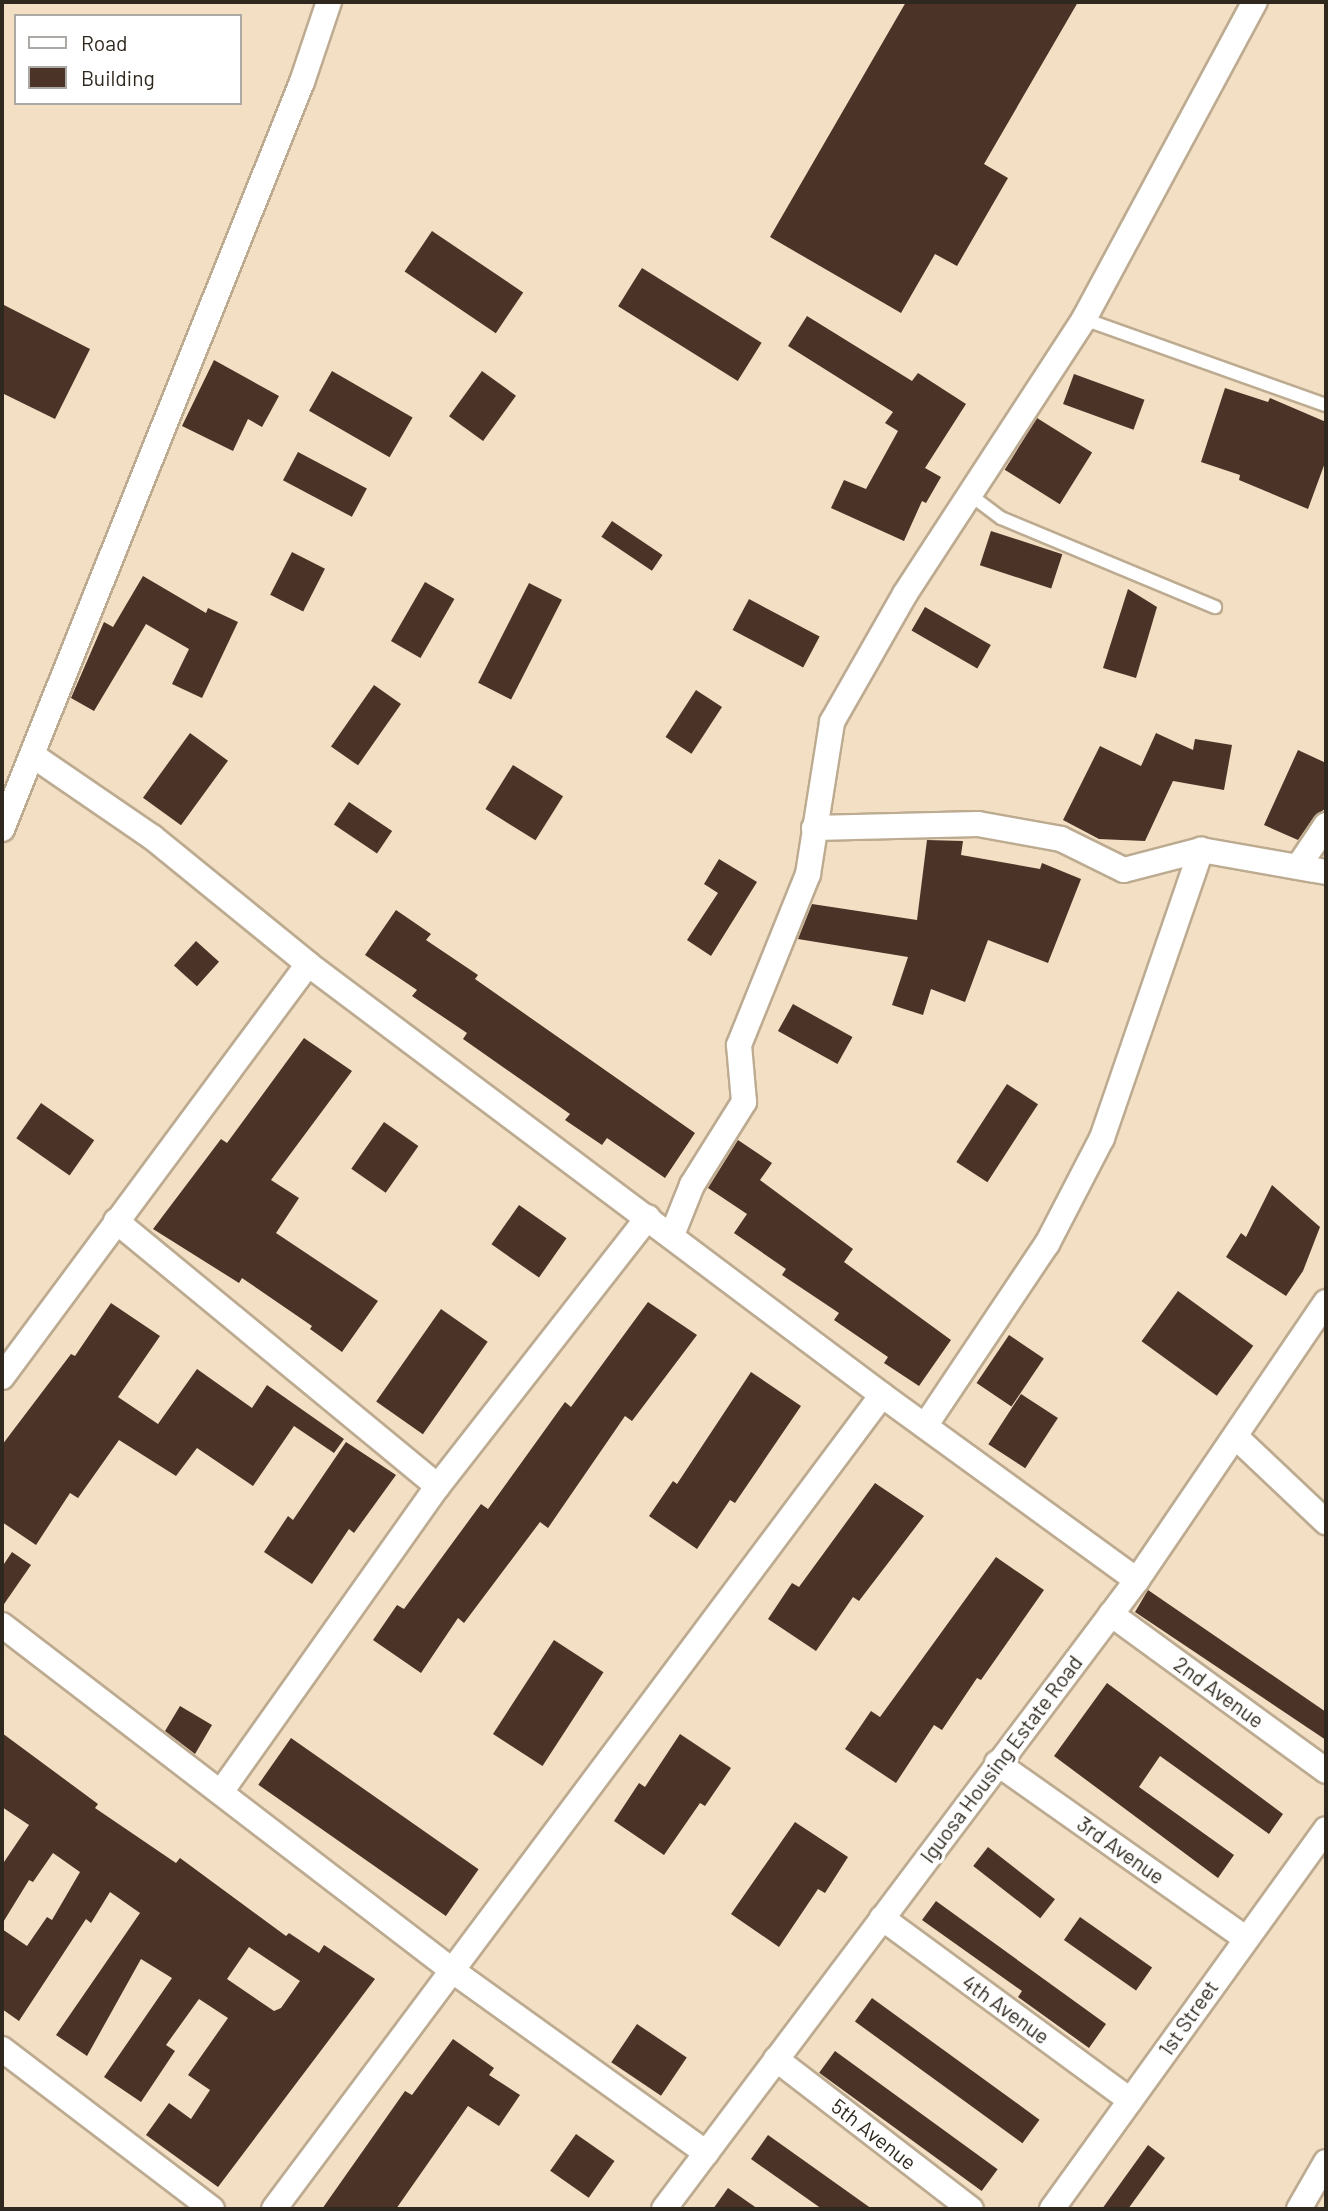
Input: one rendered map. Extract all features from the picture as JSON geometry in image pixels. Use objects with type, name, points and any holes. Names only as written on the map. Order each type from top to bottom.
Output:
[{"type":"street","points":[[2,829],[35,757],[302,82],[329,2]]},
{"type":"street","points":[[672,1235],[692,1185],[741,1110],[739,1045],[744,1026],[808,874],[832,722],[968,494],[1084,319],[1255,2]]},
{"type":"street","points":[[35,757],[152,837],[308,964],[672,1235],[881,1395],[1138,1580]]},
{"type":"street","points":[[814,828],[978,824],[1061,839],[1124,870],[1201,850],[1300,864],[1326,872]]},
{"type":"street","points":[[1300,864],[1326,825]]},
{"type":"street","points":[[925,1426],[1047,1244],[1102,1138],[1201,850]]},
{"type":"street","points":[[2,1377],[308,964]]},
{"type":"street","points":[[221,1792],[438,1486],[648,1217]]},
{"type":"street","points":[[117,1221],[438,1486]]},
{"type":"street","name":"Iguosa Housing Estate Road","points":[[675,2205],[706,2153],[997,1763],[1138,1580],[1326,1301]]},
{"type":"street","points":[[274,2209],[881,1395]]},
{"type":"street","points":[[1236,1437],[1326,1522]]},
{"type":"street","name":"2nd Avenue","points":[[1111,1614],[1326,1771]]},
{"type":"street","points":[[2,1625],[453,1971],[706,2153]]},
{"type":"street","name":"3rd Avenue","points":[[997,1763],[1245,1938]]},
{"type":"street","name":"1st Street","points":[[1052,2209],[1326,1829]]},
{"type":"street","name":"4th Avenue","points":[[882,1918],[1130,2100]]},
{"type":"street","points":[[2,2049],[212,2209]]},
{"type":"street","name":"5th Avenue","points":[[776,2059],[971,2209]]},
{"type":"street","points":[[1299,2209],[1326,2162]]},
{"type":"lane","points":[[1084,319],[1326,405]]},
{"type":"lane","points":[[968,494],[1001,518],[1215,607]]},
{"type":"building","points":[[906,2],[1078,2],[984,164],[1008,178],[957,266],[935,254],[901,313],[770,237]]},
{"type":"building","points":[[432,231],[523,293],[496,333],[405,272]]},
{"type":"building","points":[[642,268],[762,343],[738,381],[618,306]]},
{"type":"building","points":[[2,304],[90,349],[55,419],[2,393]]},
{"type":"building","points":[[807,316],[912,381],[918,373],[966,404],[925,468],[941,477],[926,503],[922,501],[904,541],[831,508],[844,480],[866,489],[898,431],[885,423],[893,412],[788,346]]},
{"type":"building","points":[[214,360],[279,396],[262,427],[248,419],[233,451],[182,426]]},
{"type":"building","points":[[332,371],[413,418],[390,457],[309,411]]},
{"type":"building","points":[[482,371],[516,396],[483,441],[449,416]]},
{"type":"building","points":[[1074,374],[1144,400],[1134,430],[1063,404]]},
{"type":"building","points":[[1225,388],[1268,402],[1270,398],[1326,422],[1326,460],[1308,509],[1239,480],[1240,475],[1201,462]]},
{"type":"building","points":[[1037,418],[1092,452],[1060,504],[1005,470]]},
{"type":"building","points":[[298,452],[367,489],[352,517],[283,480]]},
{"type":"building","points":[[612,521],[663,555],[652,571],[601,537]]},
{"type":"building","points":[[991,531],[1062,554],[1051,588],[980,565]]},
{"type":"building","points":[[292,552],[325,569],[303,612],[270,595]]},
{"type":"building","points":[[143,576],[206,613],[208,608],[238,622],[202,698],[172,684],[189,649],[146,624],[94,711],[71,698],[104,622],[113,627]]},
{"type":"building","points":[[425,582],[454,599],[420,658],[391,641]]},
{"type":"building","points":[[529,583],[562,600],[511,700],[478,683]]},
{"type":"building","points":[[1128,589],[1157,607],[1136,678],[1103,668]]},
{"type":"building","points":[[749,599],[820,637],[803,667],[733,630]]},
{"type":"building","points":[[925,607],[991,645],[977,668],[912,630]]},
{"type":"building","points":[[374,685],[401,704],[358,765],[331,746]]},
{"type":"building","points":[[696,690],[722,707],[691,754],[666,737]]},
{"type":"building","points":[[190,733],[228,761],[181,825],[143,798]]},
{"type":"building","points":[[1156,733],[1193,750],[1195,739],[1232,745],[1224,790],[1173,781],[1145,841],[1099,839],[1063,820],[1100,746],[1141,766]]},
{"type":"building","points":[[1298,750],[1326,763],[1326,808],[1314,817],[1298,840],[1264,825]]},
{"type":"building","points":[[513,765],[563,796],[535,840],[485,809]]},
{"type":"building","points":[[349,802],[392,831],[377,853],[334,824]]},
{"type":"building","points":[[927,840],[963,841],[961,855],[1040,869],[1042,863],[1081,879],[1048,963],[988,940],[965,1002],[931,989],[923,1015],[892,1005],[908,957],[798,939],[812,904],[917,920]]},
{"type":"building","points":[[719,859],[757,882],[711,956],[687,940],[718,893],[704,884]]},
{"type":"building","points":[[396,910],[431,934],[426,940],[478,975],[475,979],[695,1133],[665,1178],[607,1138],[602,1145],[565,1120],[570,1114],[463,1039],[467,1033],[412,996],[417,990],[365,955]]},
{"type":"building","points":[[196,941],[219,962],[197,986],[174,966]]},
{"type":"building","points":[[793,1004],[852,1037],[837,1064],[778,1031]]},
{"type":"building","points":[[304,1038],[352,1071],[271,1180],[299,1198],[276,1233],[378,1301],[342,1352],[310,1329],[312,1326],[242,1278],[239,1283],[153,1229],[221,1139],[227,1143]]},
{"type":"building","points":[[1007,1084],[1038,1104],[987,1182],[956,1162]]},
{"type":"building","points":[[41,1103],[94,1140],[70,1176],[16,1138]]},
{"type":"building","points":[[384,1122],[418,1146],[386,1193],[351,1169]]},
{"type":"building","points":[[738,1140],[772,1163],[760,1180],[853,1249],[844,1262],[951,1340],[919,1386],[884,1363],[888,1357],[834,1320],[839,1313],[782,1275],[786,1269],[734,1233],[747,1214],[708,1188]]},
{"type":"building","points":[[1272,1185],[1320,1227],[1303,1271],[1286,1296],[1226,1257],[1241,1233],[1246,1237]]},
{"type":"building","points":[[519,1205],[567,1238],[539,1278],[491,1244]]},
{"type":"building","points":[[1178,1291],[1253,1346],[1217,1396],[1142,1341]]},
{"type":"building","points":[[648,1302],[697,1335],[632,1421],[625,1416],[548,1528],[540,1522],[464,1623],[458,1618],[421,1673],[373,1640],[397,1605],[404,1609],[481,1504],[488,1509],[565,1402],[571,1407]]},
{"type":"building","points":[[111,1303],[160,1336],[118,1397],[158,1424],[197,1369],[252,1408],[267,1385],[344,1439],[334,1453],[294,1426],[253,1486],[197,1448],[176,1476],[119,1440],[78,1498],[70,1493],[36,1545],[2,1522],[2,1445],[71,1354],[75,1356]]},
{"type":"building","points":[[441,1309],[488,1342],[423,1434],[376,1402]]},
{"type":"building","points":[[1009,1335],[1044,1358],[1011,1407],[977,1383]]},
{"type":"building","points":[[751,1372],[801,1406],[735,1503],[730,1500],[697,1549],[649,1516],[673,1481],[677,1484]]},
{"type":"building","points":[[1021,1394],[1058,1418],[1025,1468],[988,1444]]},
{"type":"building","points":[[346,1442],[396,1475],[354,1533],[349,1529],[312,1584],[264,1552],[288,1516],[293,1520]]},
{"type":"building","points":[[875,1483],[924,1516],[859,1601],[853,1597],[816,1651],[768,1619],[792,1583],[799,1587]]},
{"type":"building","points":[[12,1552],[31,1565],[2,1607],[2,1567]]},
{"type":"building","points":[[996,1557],[1044,1590],[981,1680],[977,1678],[942,1730],[934,1725],[896,1783],[845,1749],[871,1711],[880,1717]]},
{"type":"building","points":[[1148,1590],[1326,1712],[1326,1740],[1135,1612]]},
{"type":"building","points":[[554,1640],[603,1672],[542,1766],[493,1734]]},
{"type":"building","points":[[1107,1683],[1283,1814],[1269,1834],[1160,1756],[1139,1787],[1234,1855],[1218,1878],[1054,1756]]},
{"type":"building","points":[[180,1706],[212,1725],[195,1754],[165,1731]]},
{"type":"building","points":[[2,1733],[98,1804],[95,1808],[176,1863],[180,1858],[286,1936],[289,1933],[319,1953],[324,1945],[375,1979],[218,2187],[146,2135],[169,2103],[191,2119],[210,2090],[188,2075],[228,2018],[199,1999],[166,2045],[175,2051],[141,2102],[104,2077],[172,1978],[141,1959],[87,2056],[56,2035],[140,1913],[110,1892],[91,1923],[86,1919],[19,2021],[2,2009],[2,1929],[27,1946],[47,1917],[52,1920],[80,1872],[53,1853],[33,1882],[29,1880],[2,1924],[2,1865],[29,1825],[2,1807]],"holes":[[[249,1947],[300,1981],[281,2008],[274,2011],[227,1979]]]},
{"type":"building","points":[[680,1734],[731,1768],[705,1806],[700,1803],[664,1855],[614,1821],[639,1783],[645,1787]]},
{"type":"building","points":[[291,1738],[479,1869],[446,1916],[258,1785]]},
{"type":"building","points":[[795,1822],[848,1857],[825,1893],[818,1889],[779,1947],[731,1914]]},
{"type":"building","points":[[988,1847],[1055,1899],[1040,1918],[973,1866]]},
{"type":"building","points":[[936,1901],[1106,2024],[1089,2048],[1018,1997],[1022,1991],[922,1920]]},
{"type":"building","points":[[1080,1917],[1152,1967],[1136,1990],[1064,1940]]},
{"type":"building","points":[[872,1998],[1039,2120],[1022,2143],[855,2021]]},
{"type":"building","points":[[637,2024],[687,2058],[661,2096],[611,2062]]},
{"type":"building","points":[[453,2039],[494,2068],[489,2075],[520,2095],[499,2126],[468,2106],[396,2209],[322,2209],[405,2091],[412,2095]]},
{"type":"building","points":[[835,2051],[998,2169],[982,2191],[819,2073]]},
{"type":"building","points":[[576,2134],[615,2161],[589,2198],[550,2171]]},
{"type":"building","points":[[768,2135],[872,2209],[822,2209],[751,2159]]},
{"type":"building","points":[[1148,2145],[1165,2158],[1128,2209],[1102,2209]]},
{"type":"building","points":[[728,2188],[758,2209],[713,2209]]}]
